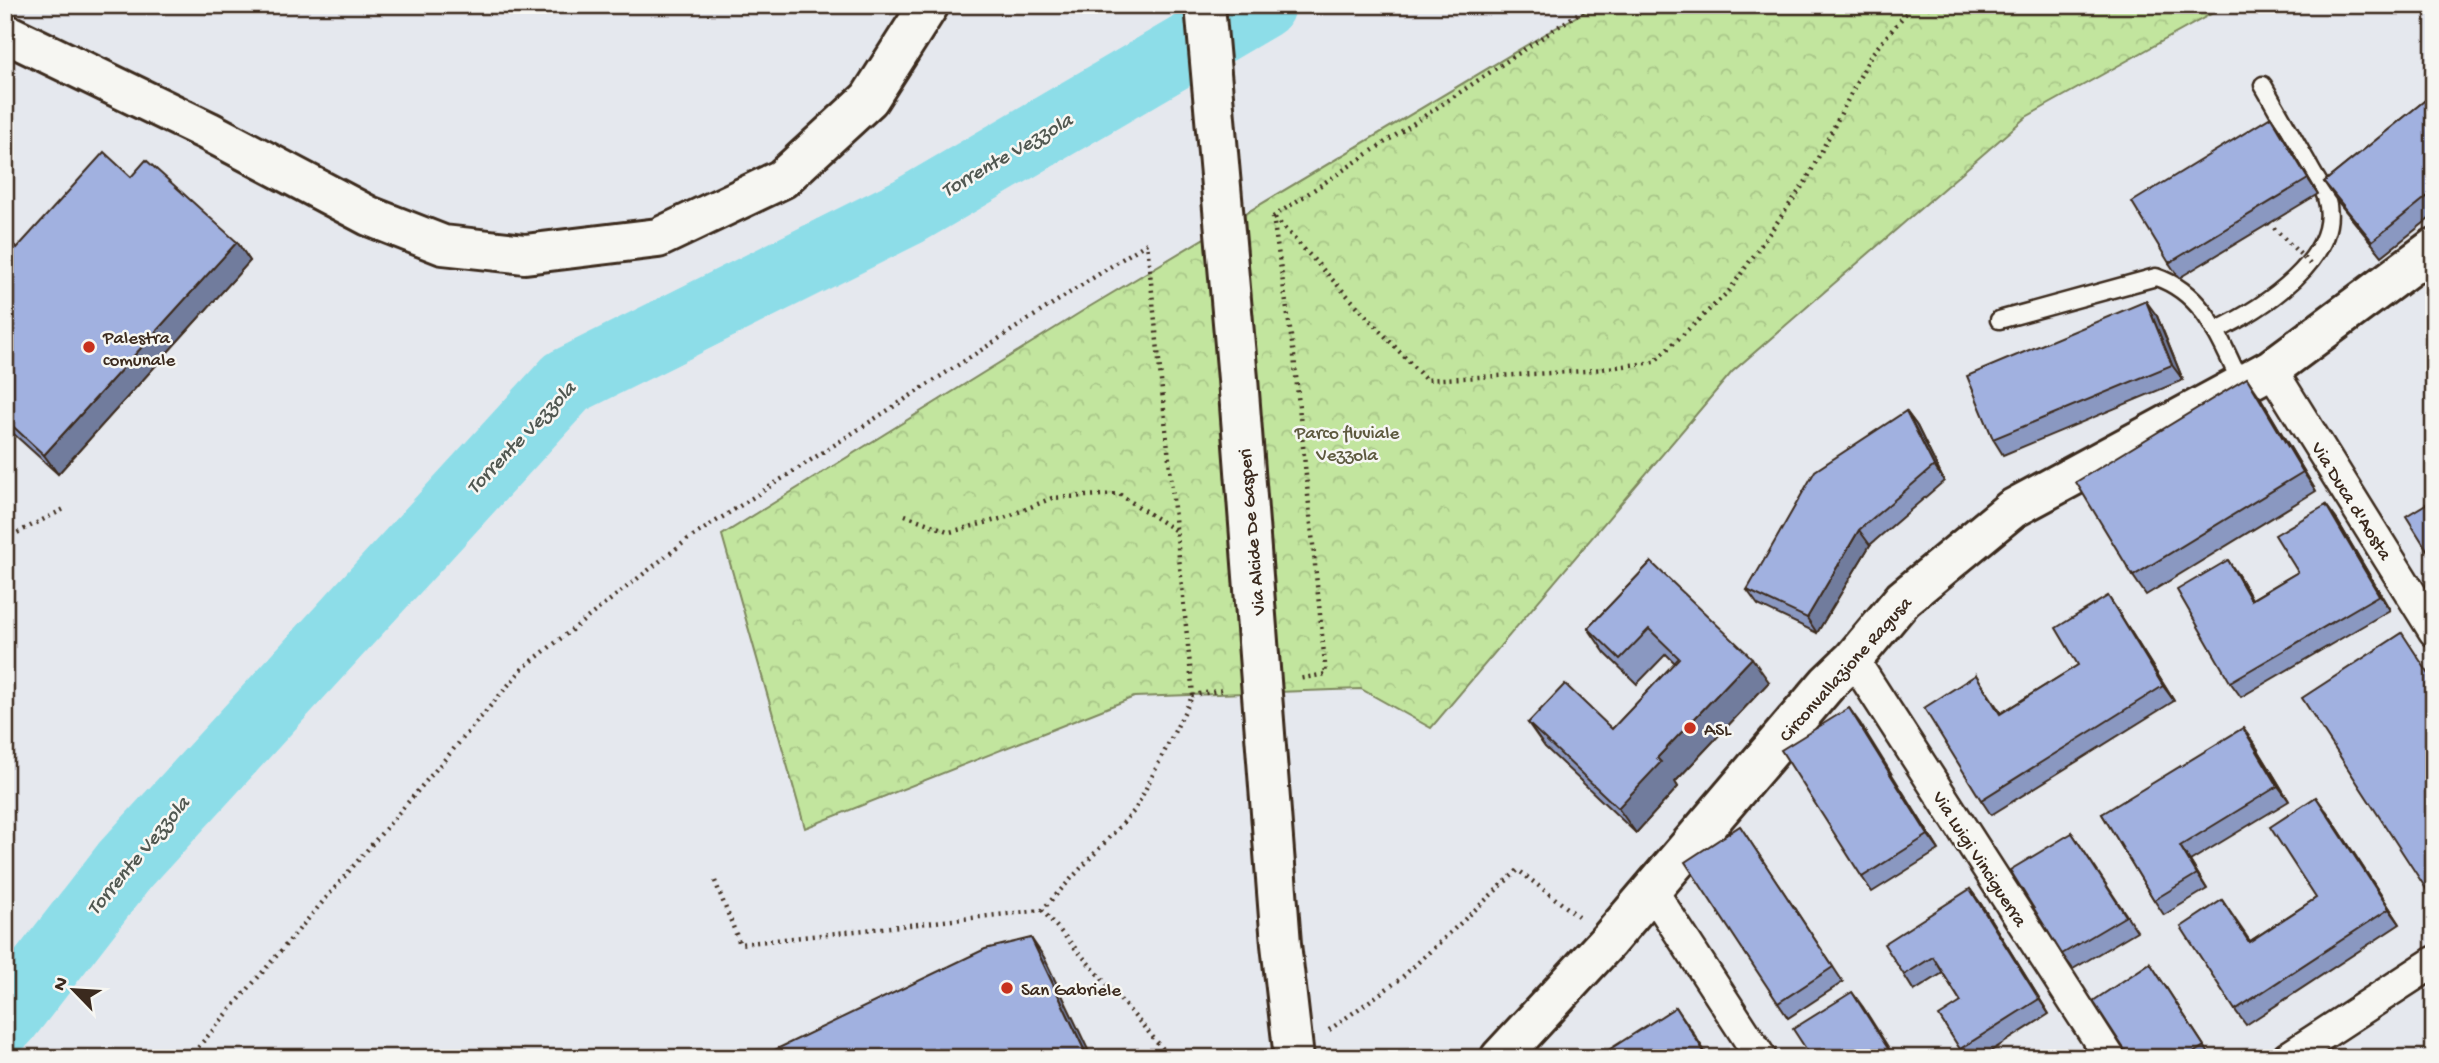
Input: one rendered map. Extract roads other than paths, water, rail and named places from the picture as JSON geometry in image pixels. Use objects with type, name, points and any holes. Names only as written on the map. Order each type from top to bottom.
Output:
[{"type":"street","points":[[12,36],[208,131],[369,216],[443,245],[525,254],[658,238],[782,179],[869,99],[929,5]]},
{"type":"street","name":"Via Alcide De Gasperi","points":[[1205,5],[1238,379],[1281,944],[1309,1046]]},
{"type":"street","name":"Circonvallazione Ragusa","points":[[1500,1058],[1609,940],[1903,599],[2012,509],[2257,377],[2434,247]]},
{"type":"street","name":"Via Duca d'Aosta","points":[[2257,377],[2434,631]]},
{"type":"street","name":"Via Luigi Vinciguerra","points":[[1853,659],[2110,1058]]},
{"type":"street","points":[[1651,889],[1761,1058]]},
{"type":"street","points":[[2287,1058],[2434,962]]},
{"type":"lane","points":[[2215,331],[2274,298],[2294,279],[2317,250],[2329,224],[2326,197],[2263,85]]},
{"type":"lane","points":[[1999,320],[2156,277],[2173,282],[2197,302],[2215,331],[2257,377]]},
{"type":"waterway","name":"Torrente Vezzola","points":[[5,1020],[125,865],[567,382],[909,211],[1261,5]]},
{"type":"place","name":"Palestra comunale","points":[[89,347]]},
{"type":"place","name":"ASL","points":[[1690,728]]},
{"type":"place","name":"San Gabriele","points":[[1007,988]]},
{"type":"park label","name":"Parco fluviale Vezzola","points":[[1347,442]]}]
